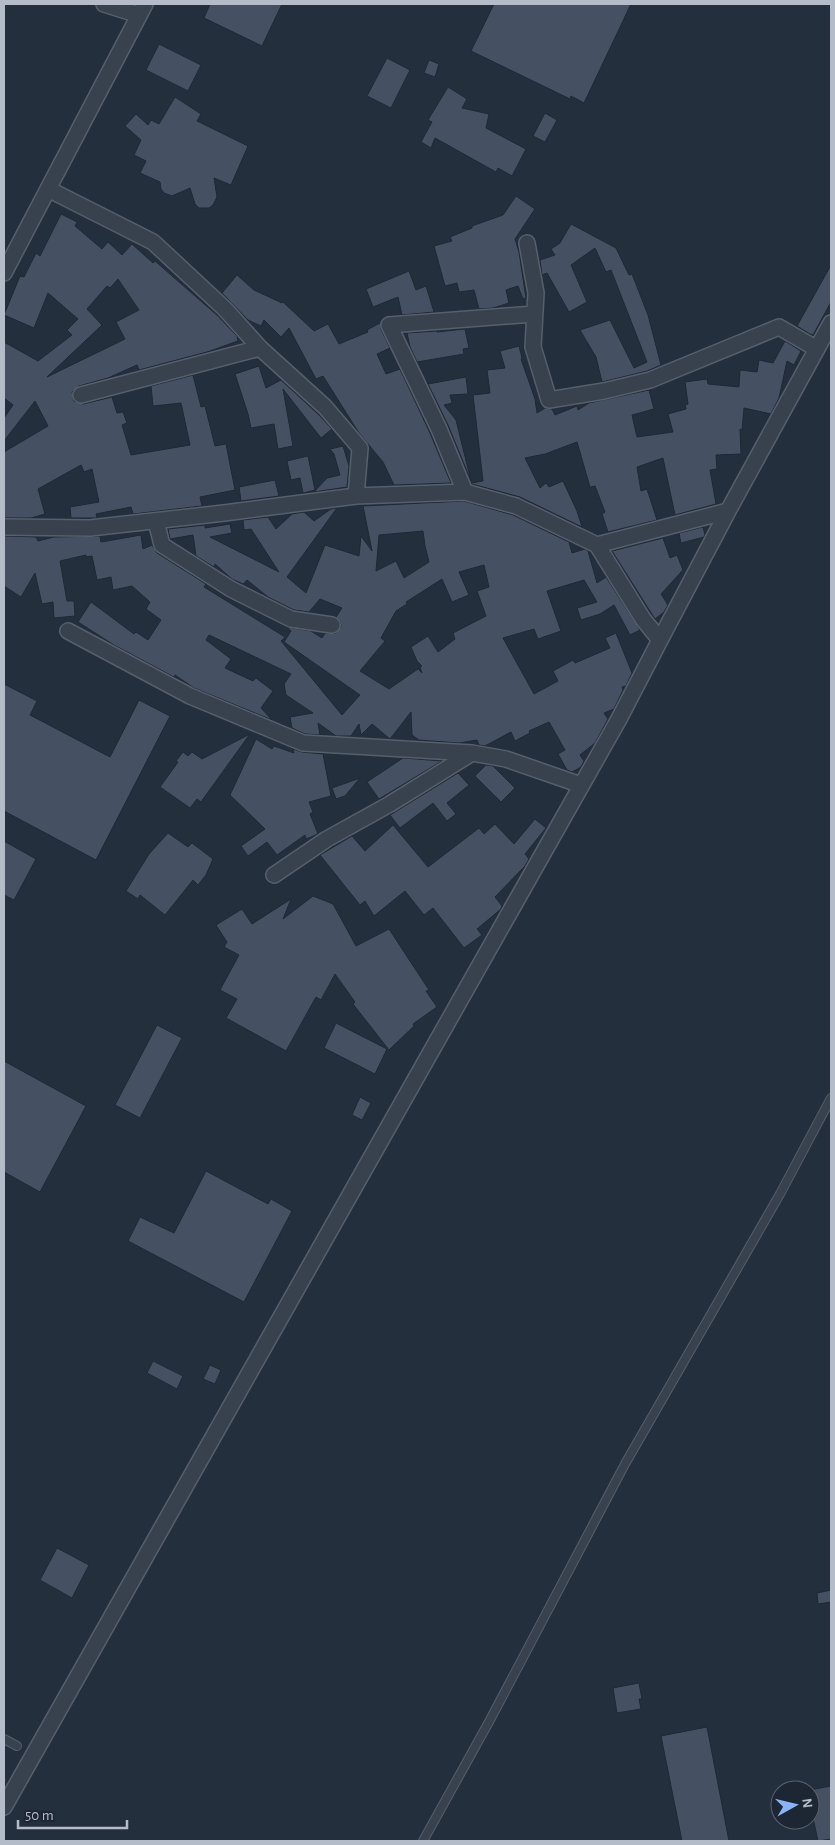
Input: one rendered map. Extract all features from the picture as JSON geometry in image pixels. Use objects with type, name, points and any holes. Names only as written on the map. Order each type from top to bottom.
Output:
[{"type":"street","points":[[4,273],[142,10],[104,4]]},
{"type":"street","points":[[48,189],[152,242],[225,309],[260,348],[325,407],[360,448],[356,496]]},
{"type":"street","points":[[527,243],[536,294],[533,348],[550,400],[604,391],[650,380],[779,327],[817,349]]},
{"type":"street","points":[[465,492],[439,429],[388,325],[534,314]]},
{"type":"street","points":[[4,1807],[619,719],[728,511],[831,322]]},
{"type":"street","points":[[81,395],[260,348]]},
{"type":"street","points":[[4,527],[90,528],[356,496],[465,492],[516,506],[597,544],[643,618],[660,640]]},
{"type":"street","points":[[597,544],[728,511]]},
{"type":"street","points":[[156,521],[162,545],[231,589],[291,619],[332,625]]},
{"type":"street","points":[[68,631],[190,696],[304,743],[472,753],[506,759],[581,785]]},
{"type":"street","points":[[274,875],[327,839],[390,804],[472,753]]},
{"type":"lane","points":[[423,1841],[490,1720],[625,1464],[780,1194],[831,1098]]},
{"type":"lane","points":[[4,1739],[17,1746]]},
{"type":"building","points":[[210,4],[282,4],[262,46],[204,18]]},
{"type":"building","points":[[494,4],[631,4],[584,103],[571,96],[570,99],[471,51]]},
{"type":"building","points":[[159,44],[201,65],[188,91],[146,70]]},
{"type":"building","points":[[387,58],[410,70],[391,108],[367,96]]},
{"type":"building","points":[[429,60],[439,64],[435,77],[424,73]]},
{"type":"building","points":[[448,87],[467,99],[462,108],[489,114],[486,128],[526,149],[512,176],[498,168],[496,172],[435,138],[431,148],[421,142],[432,122],[428,120]]},
{"type":"building","points":[[175,97],[201,114],[197,121],[248,146],[231,185],[214,178],[217,197],[209,208],[199,208],[195,204],[190,188],[172,196],[164,193],[160,182],[140,173],[146,161],[134,155],[141,140],[125,126],[136,114],[148,125],[151,120],[159,124]]},
{"type":"building","points":[[545,113],[557,120],[545,142],[533,136]]},
{"type":"building","points":[[516,196],[535,209],[515,239],[519,252],[526,298],[523,299],[518,286],[506,290],[509,303],[493,308],[479,309],[474,290],[459,292],[457,283],[445,286],[434,246],[452,241],[450,237],[472,228],[472,226],[503,215]]},
{"type":"building","points":[[61,214],[77,222],[75,226],[102,249],[108,242],[122,255],[132,244],[153,263],[155,261],[218,316],[237,336],[238,341],[207,352],[139,370],[137,365],[108,378],[79,386],[72,392],[74,401],[83,404],[112,397],[117,413],[123,412],[127,423],[122,425],[131,455],[190,445],[181,403],[153,406],[151,386],[193,375],[201,407],[205,406],[215,446],[226,444],[235,490],[200,497],[202,506],[133,514],[131,507],[96,514],[97,518],[71,518],[70,507],[99,502],[92,469],[84,472],[81,465],[38,489],[45,514],[31,518],[4,518],[4,452],[48,426],[35,401],[4,441],[4,418],[13,405],[4,398],[4,342],[38,361],[72,335],[67,330],[78,319],[48,293],[34,328],[4,315],[20,276],[24,277],[36,253],[40,256]],"holes":[[[118,279],[139,310],[116,322],[125,339],[47,377],[102,325],[87,309],[107,286],[110,288]]]},
{"type":"building","points":[[571,224],[616,248],[629,275],[632,274],[648,315],[661,365],[647,371],[602,382],[596,357],[580,330],[610,320],[634,368],[647,362],[611,270],[606,272],[595,248],[571,265],[587,302],[569,312],[547,273],[542,275],[540,260],[555,255],[551,249],[560,243]]},
{"type":"building","points":[[831,265],[831,302],[813,335],[797,326]]},
{"type":"building","points":[[409,271],[416,290],[426,286],[434,312],[402,315],[398,297],[373,307],[366,289]]},
{"type":"building","points":[[237,275],[254,290],[283,302],[314,331],[328,324],[339,344],[368,332],[367,330],[380,323],[390,348],[377,354],[386,374],[400,369],[451,483],[394,485],[383,462],[359,433],[323,376],[316,379],[289,328],[281,337],[264,320],[261,326],[248,320],[222,293]]},
{"type":"building","points":[[465,329],[469,348],[463,349],[464,354],[417,362],[410,347],[407,333]]},
{"type":"building","points":[[785,341],[801,351],[794,365],[787,361],[779,398],[771,414],[744,408],[742,430],[740,429],[741,454],[716,455],[717,469],[710,470],[716,504],[675,515],[663,458],[637,467],[641,491],[647,489],[657,520],[608,532],[602,514],[605,512],[595,486],[590,487],[577,442],[545,454],[525,458],[540,488],[546,483],[549,487],[563,481],[582,527],[520,497],[471,483],[483,481],[473,395],[490,393],[487,370],[505,368],[500,351],[519,346],[521,359],[535,399],[537,413],[545,408],[552,409],[555,415],[577,406],[578,410],[589,403],[649,390],[654,409],[632,415],[637,437],[673,432],[668,414],[686,409],[685,405],[688,404],[685,382],[707,379],[708,384],[739,387],[740,370],[757,372],[759,360],[773,363]]},
{"type":"building","points":[[259,366],[266,388],[281,380],[332,429],[321,438],[283,389],[293,446],[278,449],[274,424],[251,428],[235,374]]},
{"type":"building","points":[[466,377],[468,394],[450,395],[452,403],[444,405],[456,420],[471,481],[448,425],[427,382],[428,384]]},
{"type":"building","points":[[343,446],[349,466],[347,487],[314,492],[327,478],[340,475],[334,454],[330,449]]},
{"type":"building","points":[[308,456],[315,490],[303,493],[300,478],[291,480],[287,461]]},
{"type":"building","points":[[275,480],[279,496],[241,501],[239,487]]},
{"type":"building","points":[[464,501],[513,515],[569,542],[572,553],[585,549],[588,551],[597,583],[606,577],[640,630],[630,635],[614,605],[600,614],[581,620],[577,608],[597,602],[584,580],[547,591],[561,631],[538,639],[534,629],[503,638],[534,694],[558,681],[553,671],[573,660],[575,663],[610,648],[605,638],[616,633],[632,673],[626,686],[622,687],[623,690],[614,709],[604,713],[608,719],[595,743],[580,755],[584,761],[581,767],[572,772],[567,770],[558,754],[565,750],[549,722],[529,731],[530,733],[515,741],[511,732],[485,746],[479,745],[477,740],[459,743],[419,740],[412,735],[411,712],[390,739],[372,724],[361,735],[359,724],[351,736],[336,736],[318,723],[320,735],[305,734],[292,728],[290,717],[313,713],[286,695],[284,684],[291,674],[209,635],[206,640],[231,659],[225,668],[253,681],[256,678],[273,691],[261,708],[272,720],[194,688],[175,675],[174,677],[114,645],[78,622],[91,602],[134,634],[136,632],[148,640],[161,620],[146,609],[150,602],[132,586],[113,590],[111,577],[97,580],[92,556],[86,557],[86,555],[60,561],[67,601],[74,601],[75,616],[54,618],[53,602],[42,604],[35,573],[21,597],[4,586],[4,536],[36,537],[38,541],[54,537],[100,536],[101,542],[141,535],[143,549],[152,545],[157,553],[206,584],[204,587],[285,637],[281,641],[342,715],[360,695],[284,642],[291,631],[287,627],[311,631],[322,638],[325,633],[336,633],[341,626],[340,621],[336,617],[342,608],[320,599],[309,612],[294,610],[268,597],[247,580],[243,584],[232,579],[215,564],[214,567],[196,556],[193,535],[170,539],[168,529],[205,525],[205,528],[230,524],[232,533],[210,537],[279,572],[251,529],[244,530],[243,520],[268,517],[276,529],[292,514],[304,512],[314,521],[331,509],[337,508],[287,577],[306,593],[325,545],[359,556],[361,536],[372,551],[363,506]],"holes":[[[423,531],[429,562],[404,578],[396,561],[376,571],[379,535]],[[484,565],[489,587],[477,591],[486,616],[453,633],[455,639],[438,652],[428,636],[411,647],[417,661],[422,666],[420,667],[422,673],[418,669],[389,689],[360,671],[385,641],[381,638],[396,611],[407,604],[406,602],[442,579],[452,602],[469,595],[459,572]]]},
{"type":"building","points":[[703,527],[704,537],[681,543],[679,533]]},
{"type":"building","points":[[663,538],[670,558],[677,555],[683,570],[661,594],[668,605],[664,612],[655,619],[612,551]]},
{"type":"building","points":[[4,684],[37,701],[30,715],[110,757],[139,700],[170,716],[96,860],[4,811]]},
{"type":"building","points":[[250,734],[201,802],[197,799],[190,808],[160,787],[183,752],[188,756],[192,752],[202,759]]},
{"type":"building","points":[[256,739],[272,749],[274,746],[294,753],[293,749],[323,754],[331,796],[309,802],[313,812],[310,814],[318,834],[306,839],[305,835],[277,855],[267,842],[248,856],[241,846],[265,829],[230,795]]},
{"type":"building","points":[[403,758],[442,761],[379,799],[367,782]]},
{"type":"building","points":[[486,765],[493,766],[515,788],[501,802],[475,776]]},
{"type":"building","points":[[458,773],[469,785],[447,803],[456,814],[447,821],[433,803],[400,828],[390,815]]},
{"type":"building","points":[[360,778],[345,796],[336,799],[332,788]]},
{"type":"building","points":[[535,819],[546,828],[525,854],[529,859],[525,866],[495,897],[502,906],[501,909],[477,929],[482,935],[464,948],[433,908],[424,915],[405,891],[374,916],[365,901],[360,905],[320,855],[352,836],[365,851],[393,825],[428,867],[479,828],[484,834],[495,824],[514,844]]},
{"type":"building","points":[[168,833],[188,847],[192,843],[213,859],[206,875],[198,885],[193,880],[165,915],[140,895],[138,899],[126,891],[149,854]]},
{"type":"building","points":[[4,841],[36,859],[14,900],[4,895]]},
{"type":"building","points":[[313,896],[333,904],[356,946],[389,929],[429,990],[426,991],[437,1007],[413,1024],[414,1026],[389,1050],[353,1004],[355,1002],[335,974],[321,1000],[316,997],[286,1051],[226,1018],[237,999],[220,990],[239,955],[224,947],[227,942],[216,925],[242,909],[252,924],[291,899],[283,919]]},
{"type":"building","points":[[336,1023],[387,1049],[375,1074],[324,1048]]},
{"type":"building","points":[[157,1025],[182,1038],[140,1118],[115,1105]]},
{"type":"building","points":[[4,1061],[86,1106],[40,1192],[4,1172]]},
{"type":"building","points":[[360,1097],[371,1103],[362,1120],[352,1115]]},
{"type":"building","points":[[206,1171],[268,1204],[271,1199],[292,1211],[244,1302],[128,1241],[140,1217],[174,1233]]},
{"type":"building","points":[[153,1361],[183,1376],[177,1389],[147,1373]]},
{"type":"building","points":[[210,1365],[221,1370],[215,1384],[203,1379]]},
{"type":"building","points":[[57,1548],[89,1565],[72,1598],[40,1580]]},
{"type":"building","points":[[831,1590],[831,1602],[818,1604],[817,1593]]},
{"type":"building","points":[[639,1683],[642,1699],[639,1699],[641,1709],[617,1713],[613,1688]]},
{"type":"building","points":[[707,1727],[729,1841],[682,1841],[661,1736]]},
{"type":"building","points":[[831,1786],[831,1839],[818,1841],[816,1830],[820,1830],[820,1788]]}]
